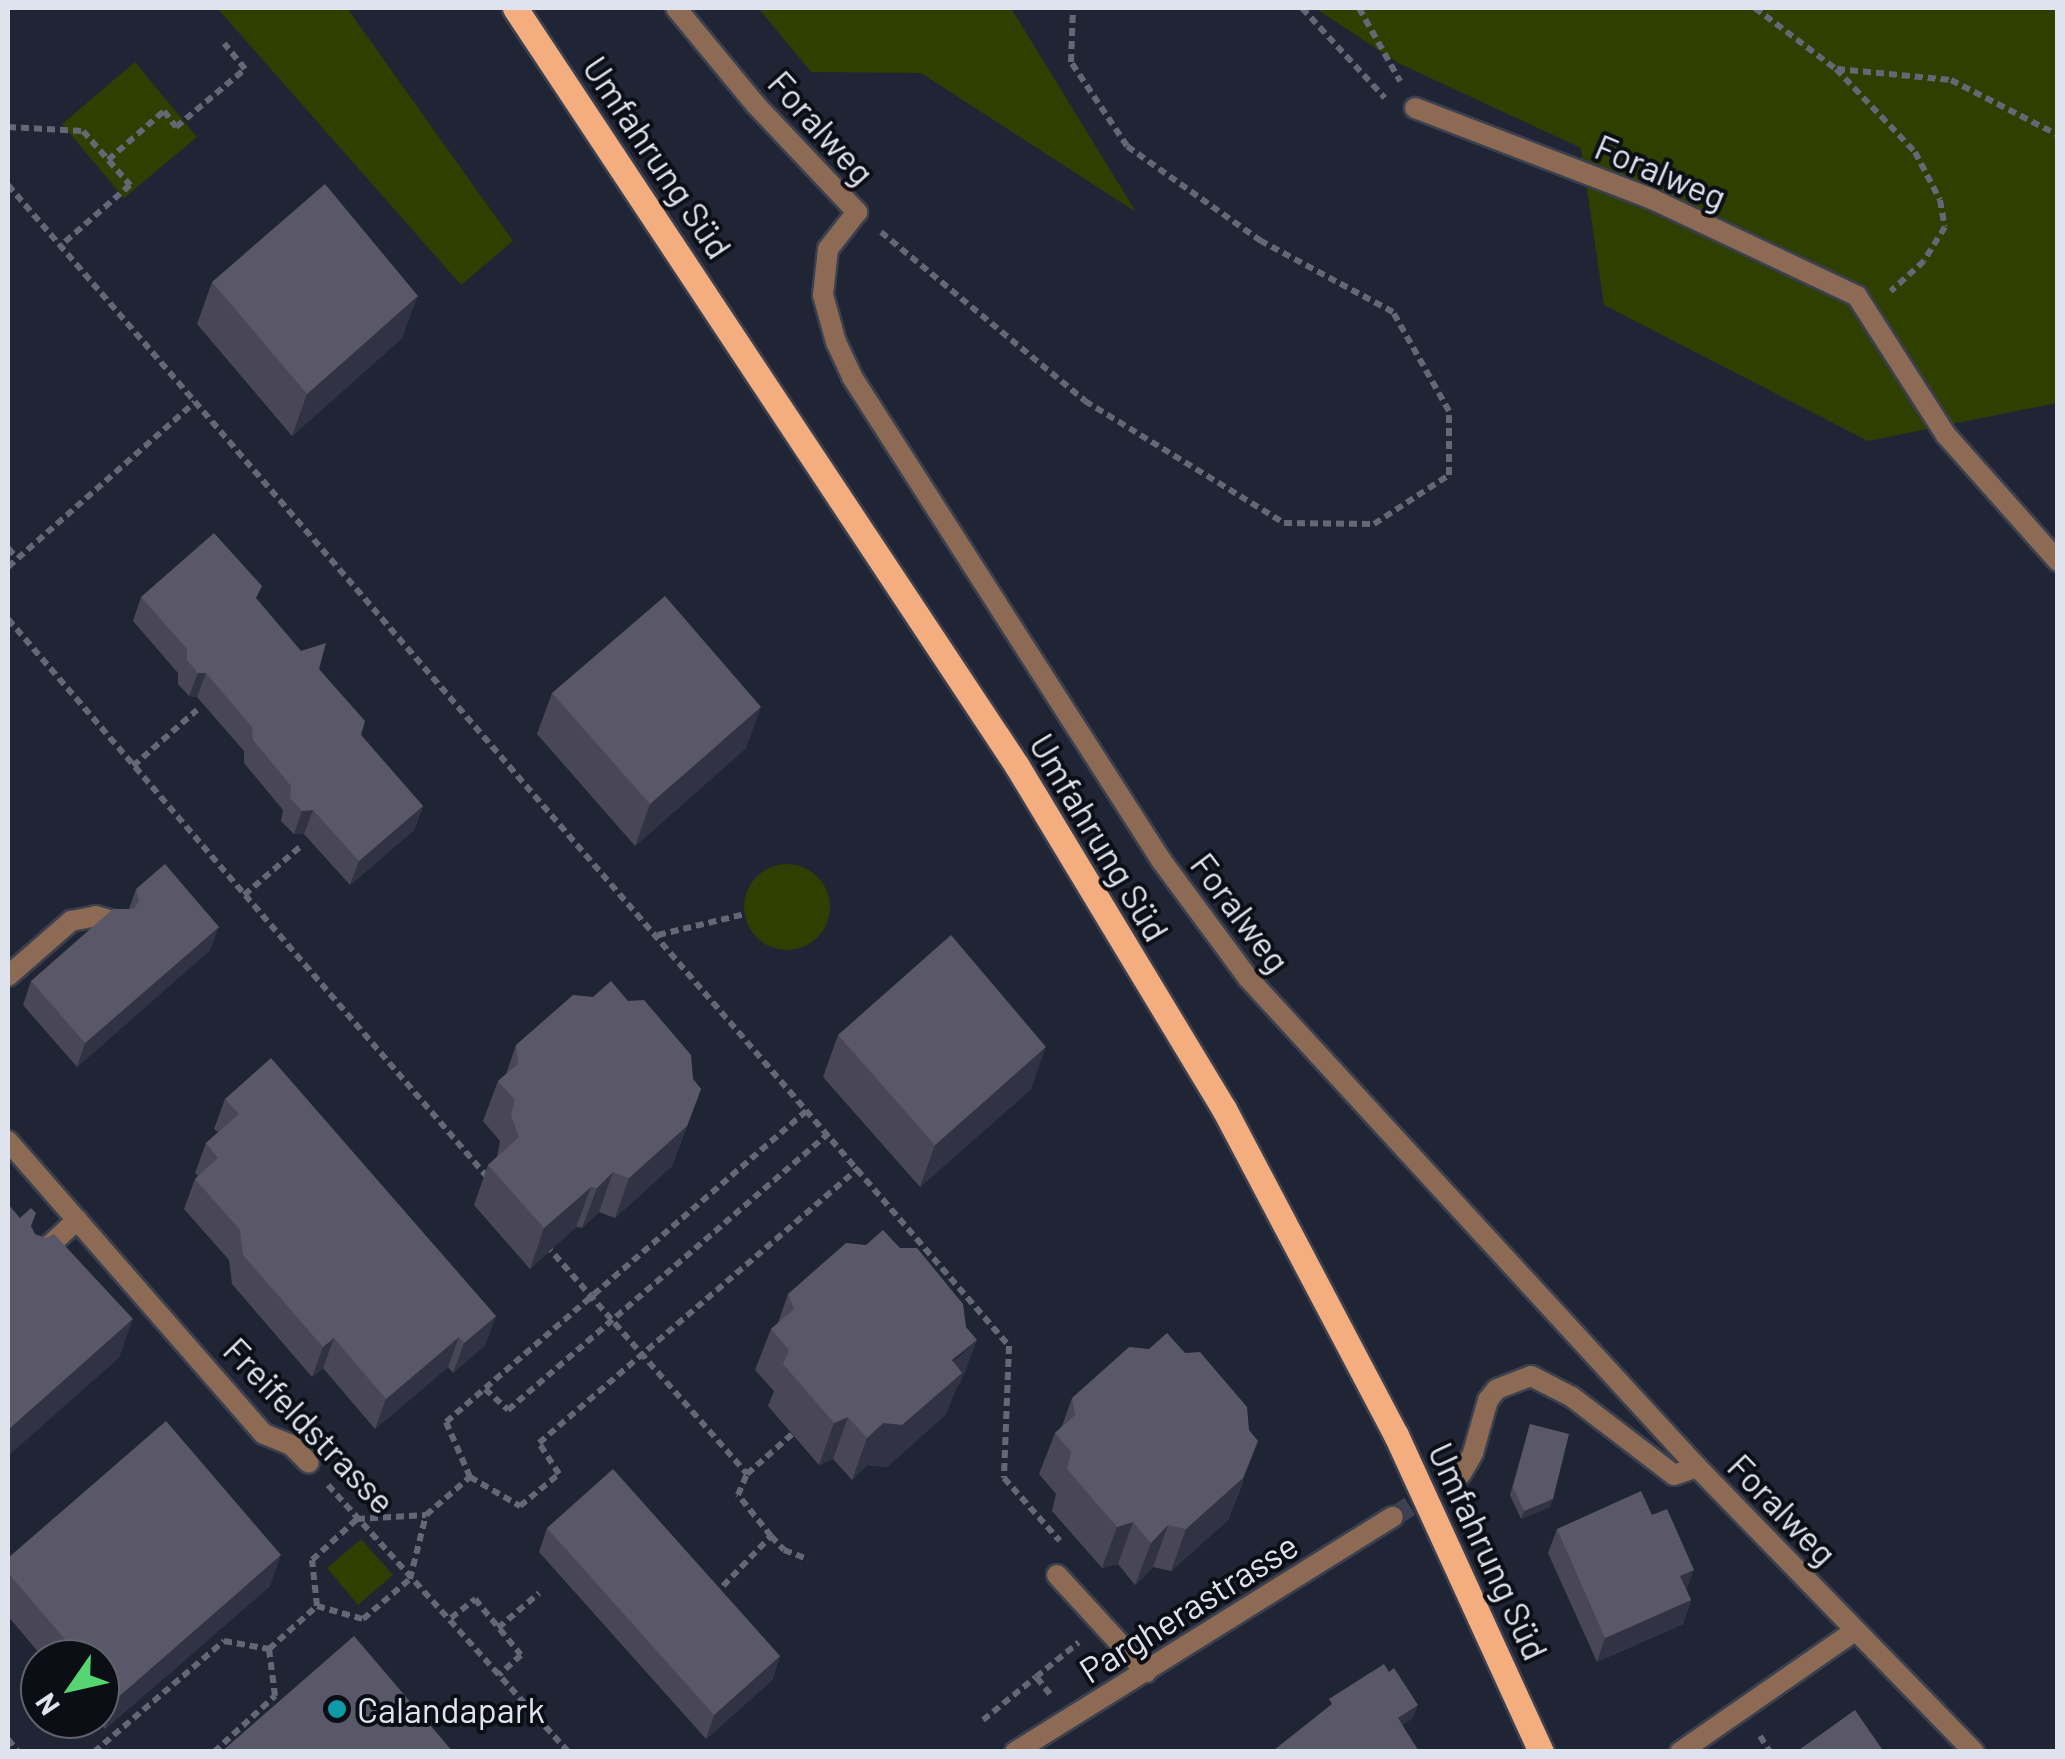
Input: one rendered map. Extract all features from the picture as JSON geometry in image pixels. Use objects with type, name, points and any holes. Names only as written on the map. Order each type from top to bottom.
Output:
[{"type":"main road","name":"Umfahrung Süd","points":[[515,8],[1017,766],[1224,1109],[1396,1434],[1541,1752]]},
{"type":"street","name":"Foralweg","points":[[676,8],[755,104],[856,212],[828,248],[823,295],[836,342],[852,377],[1161,860],[1260,992],[1697,1467],[1974,1752]]},
{"type":"street","name":"Foralweg","points":[[1415,108],[1652,199],[1857,296],[1946,436],[2058,560]]},
{"type":"street","points":[[8,976],[72,921],[96,916],[117,922]]},
{"type":"street","name":"Freifeldstrasse","points":[[8,1142],[264,1434],[290,1444],[309,1463]]},
{"type":"street","points":[[30,1263],[76,1220]]},
{"type":"street","points":[[1461,1474],[1473,1453],[1488,1400],[1506,1384],[1530,1376],[1572,1397],[1674,1475],[1697,1467]]},
{"type":"street","name":"Pargherastrasse","points":[[1016,1752],[1393,1517]]},
{"type":"street","points":[[1057,1575],[1146,1672]]},
{"type":"street","points":[[1680,1752],[1854,1630]]},
{"type":"path","points":[[856,212],[1086,401],[1284,522],[1374,524],[1449,476],[1449,411],[1393,312],[1261,241],[1128,146],[1070,62],[1072,8]]},
{"type":"path","points":[[1302,8],[1380,96],[1415,108]]},
{"type":"path","points":[[1360,8],[1415,108]]},
{"type":"path","points":[[1755,8],[1836,68],[1915,152],[1940,200],[1945,227],[1924,261],[1868,313]]},
{"type":"path","points":[[108,160],[164,111],[176,127],[245,69],[224,43]]},
{"type":"path","points":[[1836,68],[1951,80],[2058,135]]},
{"type":"path","points":[[8,127],[83,130],[130,184],[60,246]]},
{"type":"path","points":[[8,185],[658,934],[1009,1346],[1004,1478],[1066,1548]]},
{"type":"path","points":[[8,567],[195,402]]},
{"type":"path","points":[[8,548],[17,558]]},
{"type":"path","points":[[8,618],[492,1182]]},
{"type":"path","points":[[133,766],[197,710]]},
{"type":"path","points":[[244,895],[300,847]]},
{"type":"path","points":[[658,934],[745,914]]},
{"type":"path","points":[[808,1109],[446,1422],[470,1478],[520,1506],[558,1474],[539,1444],[859,1168]]},
{"type":"path","points":[[485,1390],[508,1410],[829,1133]]},
{"type":"path","points":[[542,1240],[747,1474]]},
{"type":"path","points":[[792,1434],[747,1474],[738,1495],[784,1550],[808,1558]]},
{"type":"path","name":"Freifeldstrasse","points":[[309,1463],[410,1579],[452,1618],[568,1752]]},
{"type":"path","points":[[317,1606],[363,1619],[410,1579],[426,1515],[470,1478]]},
{"type":"path","points":[[317,1606],[312,1560],[358,1519],[426,1515]]},
{"type":"path","points":[[724,1586],[772,1536]]},
{"type":"path","points":[[498,1628],[539,1593]]},
{"type":"path","points":[[452,1618],[474,1599],[521,1655],[499,1675]]},
{"type":"path","points":[[270,1649],[317,1606]]},
{"type":"path","points":[[94,1752],[224,1641],[270,1649]]},
{"type":"path","points":[[214,1752],[275,1696],[270,1649]]},
{"type":"path","points":[[984,1720],[1036,1677]]},
{"type":"path","points":[[8,1739],[18,1752]]},
{"type":"green space","points":[[217,8],[347,8],[513,241],[461,285]]},
{"type":"green space","points":[[758,8],[1011,8],[1136,212],[921,73],[811,72]]},
{"type":"green space","points":[[1315,8],[2057,8],[2057,403],[1868,441],[1604,305],[1581,148],[1398,63]]},
{"type":"green space","points":[[135,62],[197,137],[124,198],[62,124]]},
{"type":"green space","points":[[787,864],[811,871],[823,883],[830,907],[823,931],[811,943],[787,950],[763,943],[751,931],[744,907],[751,883],[763,871]]},
{"type":"green space","points":[[361,1539],[393,1575],[358,1605],[327,1568]]},
{"type":"building","points":[[325,184],[418,296],[307,394],[212,282]]},
{"type":"building","points":[[214,533],[262,586],[256,598],[301,651],[326,643],[319,669],[365,721],[361,735],[423,806],[359,861],[313,810],[302,811],[290,798],[291,786],[253,740],[252,727],[206,673],[198,673],[187,660],[187,649],[141,597]]},
{"type":"building","points":[[665,596],[761,707],[650,804],[552,693]]},
{"type":"building","points":[[165,864],[219,927],[85,1043],[31,981],[113,909],[134,909],[139,901],[136,889]]},
{"type":"building","points":[[951,935],[1046,1047],[935,1145],[838,1035]]},
{"type":"building","points":[[611,981],[628,1001],[644,1000],[691,1055],[693,1079],[701,1089],[687,1126],[629,1178],[613,1172],[544,1228],[488,1165],[519,1137],[511,1115],[515,1100],[498,1081],[518,1064],[516,1045],[573,995],[593,997]]},
{"type":"building","points":[[271,1058],[496,1316],[464,1343],[459,1337],[386,1399],[334,1338],[323,1347],[243,1255],[240,1230],[195,1179],[218,1158],[206,1143],[239,1114],[225,1099]]},
{"type":"building","points":[[8,1204],[20,1218],[31,1208],[36,1213],[31,1226],[35,1234],[46,1238],[54,1234],[133,1319],[8,1430]]},
{"type":"building","points":[[883,1230],[900,1248],[917,1248],[963,1304],[966,1327],[977,1340],[952,1360],[962,1373],[902,1425],[883,1423],[867,1438],[848,1417],[834,1423],[783,1364],[789,1350],[771,1329],[794,1309],[788,1294],[846,1243],[866,1245]]},
{"type":"building","points":[[1167,1333],[1185,1353],[1200,1352],[1247,1407],[1249,1430],[1258,1441],[1243,1478],[1186,1529],[1168,1525],[1151,1543],[1133,1522],[1117,1527],[1067,1469],[1071,1452],[1055,1433],[1075,1415],[1072,1398],[1129,1347],[1149,1349]]},
{"type":"building","points":[[166,1421],[281,1555],[120,1696],[120,1639],[65,1639],[8,1573],[8,1558]]},
{"type":"building","points":[[1530,1424],[1569,1434],[1553,1499],[1524,1511],[1513,1487]]},
{"type":"building","points":[[613,1469],[780,1656],[714,1715],[547,1528]]},
{"type":"building","points":[[1641,1491],[1652,1515],[1667,1509],[1694,1570],[1680,1576],[1691,1600],[1605,1638],[1557,1529]]},
{"type":"building","points":[[354,1636],[453,1752],[221,1752]]},
{"type":"building","points":[[1384,1664],[1389,1672],[1394,1668],[1418,1705],[1398,1718],[1418,1750],[1274,1750],[1332,1704],[1329,1699]]},
{"type":"building","points":[[1855,1710],[1884,1752],[1796,1752]]},
{"type":"tunnel","points":[[1393,1517],[1461,1474]]},
{"type":"place","name":"Calandapark","points":[[337,1709]]}]
